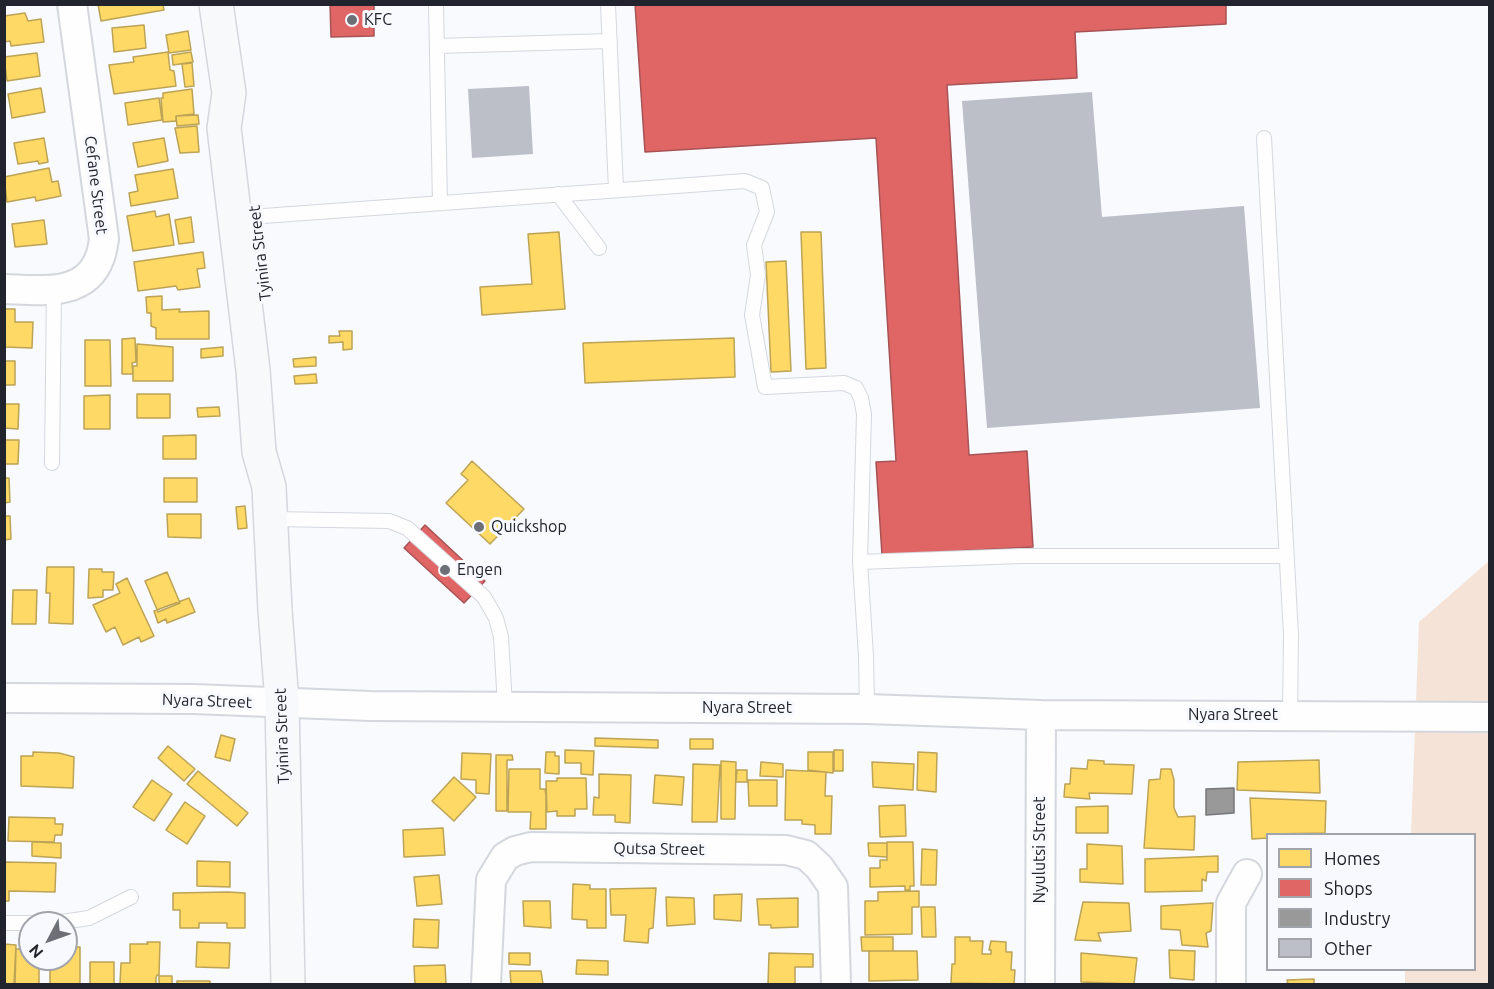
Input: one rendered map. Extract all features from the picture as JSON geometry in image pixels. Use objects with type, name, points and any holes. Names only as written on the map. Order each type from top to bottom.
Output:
[{"type":"street","name":"Cefane Street","points":[[4,289],[54,290],[72,287],[88,277],[100,258],[104,239],[72,4]]},
{"type":"street","name":"Tyinira Street","points":[[216,4],[229,93],[225,128],[246,217],[259,452],[270,503],[282,703],[288,984]]},
{"type":"street","name":"Nyara Street","points":[[4,698],[867,709],[1041,715],[1490,717]]},
{"type":"street","name":"Nyulutsi Street","points":[[1040,984],[1041,715]]},
{"type":"street","name":"Qutsa Street","points":[[486,984],[491,880],[505,857],[515,851],[531,847],[786,850],[806,855],[819,867],[832,887],[836,984]]},
{"type":"street","points":[[1231,984],[1231,903],[1247,874]]},
{"type":"lane","points":[[436,4],[440,203]]},
{"type":"lane","points":[[608,4],[616,190]]},
{"type":"lane","points":[[437,46],[609,41]]},
{"type":"lane","points":[[1264,138],[1291,635],[1290,716]]},
{"type":"lane","points":[[246,217],[745,181],[762,188],[767,212],[754,245],[758,275],[752,315],[765,387],[844,383],[856,388],[861,398],[864,414],[860,562],[867,709]]},
{"type":"lane","points":[[558,194],[599,248]]},
{"type":"lane","points":[[52,463],[54,290]]},
{"type":"lane","points":[[270,503],[388,521],[407,528],[484,597],[496,618],[501,637],[505,706]]},
{"type":"lane","points":[[860,562],[1021,556],[1286,556]]},
{"type":"lane","points":[[78,920],[89,918],[131,897]]},
{"type":"shaded area","points":[[1489,561],[1489,984],[1405,984],[1405,971],[1476,971],[1476,833],[1411,833],[1419,622]]},
{"type":"building: Homes","points":[[98,4],[163,4],[164,10],[101,21]]},
{"type":"building: Homes","points":[[25,13],[28,21],[41,19],[44,42],[11,46],[10,41],[4,42],[4,16]]},
{"type":"building: Homes","points":[[144,25],[146,48],[114,52],[112,28]]},
{"type":"building: Homes","points":[[188,31],[191,50],[169,53],[166,35]]},
{"type":"building: Homes","points":[[168,52],[170,70],[174,71],[176,86],[114,94],[109,65],[134,62],[133,57]]},
{"type":"building: Homes","points":[[191,52],[193,62],[173,65],[172,55]]},
{"type":"building: Homes","points":[[37,53],[40,76],[7,81],[4,57]]},
{"type":"building: Homes","points":[[192,63],[194,86],[185,87],[182,64]]},
{"type":"building: Homes","points":[[41,88],[45,112],[12,118],[8,94]]},
{"type":"building: Homes","points":[[192,89],[194,114],[176,116],[176,121],[163,122],[161,98],[163,98],[163,93]]},
{"type":"building: Homes","points":[[159,98],[162,120],[128,125],[125,103]]},
{"type":"building: Homes","points":[[198,115],[199,124],[177,126],[176,116]]},
{"type":"building: Homes","points":[[197,126],[199,152],[180,153],[175,128]]},
{"type":"building: Homes","points":[[44,138],[48,162],[18,164],[14,143]]},
{"type":"building: Homes","points":[[164,138],[168,161],[138,167],[133,143]]},
{"type":"building: Homes","points":[[49,168],[52,182],[58,181],[61,196],[36,201],[35,197],[7,202],[4,177]]},
{"type":"building: Homes","points":[[173,169],[178,198],[131,206],[129,193],[138,191],[135,175]]},
{"type":"building: Homes","points":[[155,211],[156,217],[169,214],[174,245],[133,251],[127,216]]},
{"type":"building: Homes","points":[[191,217],[194,242],[179,244],[175,220]]},
{"type":"building: Homes","points":[[44,220],[47,244],[15,247],[12,224]]},
{"type":"building: Homes","points":[[559,232],[565,309],[482,315],[480,287],[532,284],[528,234]]},
{"type":"building: Homes","points":[[801,232],[821,232],[826,368],[806,369]]},
{"type":"building: Homes","points":[[203,252],[205,268],[197,269],[200,287],[178,290],[176,286],[138,291],[134,262]]},
{"type":"building: Homes","points":[[786,261],[791,371],[771,372],[766,262]]},
{"type":"building: Homes","points":[[162,296],[162,310],[209,311],[209,339],[156,339],[156,328],[151,326],[151,313],[147,313],[146,297]]},
{"type":"building: Homes","points":[[4,309],[15,309],[15,322],[33,322],[32,348],[4,347]]},
{"type":"building: Homes","points":[[339,331],[352,331],[352,349],[343,350],[343,342],[329,343],[329,336],[340,336]]},
{"type":"building: Homes","points":[[135,338],[136,362],[132,363],[133,374],[122,374],[122,339]]},
{"type":"building: Homes","points":[[734,338],[735,377],[585,383],[583,343]]},
{"type":"building: Homes","points":[[85,340],[110,340],[111,386],[85,386]]},
{"type":"building: Homes","points":[[137,344],[173,347],[173,381],[133,381],[133,366],[137,366]]},
{"type":"building: Homes","points":[[223,347],[223,356],[201,358],[201,349]]},
{"type":"building: Homes","points":[[316,357],[316,366],[294,367],[293,359]]},
{"type":"building: Homes","points":[[4,361],[15,361],[15,385],[4,385]]},
{"type":"building: Homes","points":[[316,374],[317,383],[295,384],[294,376]]},
{"type":"building: Homes","points":[[137,394],[170,394],[170,418],[137,418]]},
{"type":"building: Homes","points":[[110,395],[110,429],[84,429],[84,396]]},
{"type":"building: Homes","points":[[4,404],[19,404],[18,429],[4,428]]},
{"type":"building: Homes","points":[[219,407],[220,416],[198,417],[197,408]]},
{"type":"building: Homes","points":[[196,435],[196,459],[163,459],[163,436]]},
{"type":"building: Homes","points":[[4,440],[19,440],[18,464],[4,464]]},
{"type":"building: Homes","points":[[472,461],[524,509],[490,544],[446,503],[468,480],[461,474]]},
{"type":"building: Homes","points":[[4,478],[9,478],[10,502],[4,503]]},
{"type":"building: Homes","points":[[164,478],[197,478],[197,502],[164,502]]},
{"type":"building: Homes","points":[[245,506],[247,528],[238,529],[236,507]]},
{"type":"building: Homes","points":[[167,514],[201,514],[201,538],[168,537]]},
{"type":"building: Homes","points":[[4,516],[10,516],[11,539],[4,540]]},
{"type":"building: Homes","points":[[47,567],[74,567],[73,624],[49,623],[50,593],[46,593]]},
{"type":"building: Homes","points":[[89,569],[114,572],[113,590],[103,590],[103,597],[88,598]]},
{"type":"building: Homes","points":[[167,572],[180,603],[158,612],[145,581]]},
{"type":"building: Homes","points":[[127,578],[154,636],[141,642],[139,637],[123,645],[115,627],[106,632],[93,605],[120,593],[116,584]]},
{"type":"building: Homes","points":[[13,590],[37,590],[36,624],[12,624]]},
{"type":"building: Homes","points":[[189,598],[195,612],[167,623],[166,619],[158,623],[154,611]]},
{"type":"building: Homes","points":[[221,735],[235,739],[230,761],[215,757]]},
{"type":"building: Homes","points":[[595,738],[658,740],[658,748],[595,746]]},
{"type":"building: Homes","points":[[690,739],[713,739],[713,749],[690,749]]},
{"type":"building: Homes","points":[[168,746],[195,769],[184,781],[158,758]]},
{"type":"building: Homes","points":[[565,750],[594,751],[593,775],[581,774],[581,763],[565,763]]},
{"type":"building: Homes","points":[[834,750],[843,750],[843,771],[834,771]]},
{"type":"building: Homes","points":[[33,752],[59,753],[74,757],[73,788],[21,786],[21,756],[33,756]]},
{"type":"building: Homes","points":[[546,752],[555,752],[555,756],[559,756],[559,774],[545,773]]},
{"type":"building: Homes","points":[[808,752],[833,752],[833,773],[808,770]]},
{"type":"building: Homes","points":[[918,752],[937,753],[936,792],[917,790]]},
{"type":"building: Homes","points":[[462,753],[491,754],[489,794],[476,793],[476,780],[461,779]]},
{"type":"building: Homes","points":[[496,755],[512,755],[513,760],[507,760],[507,811],[496,811]]},
{"type":"building: Homes","points":[[1088,760],[1104,761],[1104,764],[1134,765],[1132,794],[1089,793],[1090,799],[1064,797],[1065,784],[1070,784],[1071,768],[1087,769]]},
{"type":"building: Homes","points":[[1319,760],[1320,793],[1237,790],[1238,762]]},
{"type":"building: Homes","points":[[721,761],[736,762],[735,819],[721,819]]},
{"type":"building: Homes","points":[[761,762],[783,764],[783,777],[760,776]]},
{"type":"building: Homes","points":[[872,762],[914,764],[913,790],[873,787]]},
{"type":"building: Homes","points":[[693,764],[720,765],[717,822],[692,822]]},
{"type":"building: Homes","points":[[509,769],[540,769],[540,789],[545,789],[546,796],[546,829],[530,829],[531,812],[508,812]]},
{"type":"building: Homes","points":[[1161,769],[1171,769],[1174,780],[1174,808],[1178,817],[1195,816],[1194,850],[1144,848],[1149,780],[1160,779]]},
{"type":"building: Homes","points":[[737,770],[747,770],[747,782],[736,782]]},
{"type":"building: Homes","points":[[786,770],[826,772],[825,796],[832,796],[831,834],[815,834],[815,825],[802,824],[802,820],[785,820]]},
{"type":"building: Homes","points":[[198,771],[248,813],[237,826],[187,784]]},
{"type":"building: Homes","points":[[599,774],[631,775],[630,823],[615,822],[615,815],[593,815],[594,797],[599,798]]},
{"type":"building: Homes","points":[[655,775],[684,777],[682,805],[653,803]]},
{"type":"building: Homes","points":[[454,777],[476,797],[454,821],[432,801]]},
{"type":"building: Homes","points":[[557,778],[586,778],[587,809],[575,809],[575,816],[557,816],[557,811],[547,812],[546,781],[557,781]]},
{"type":"building: Homes","points":[[152,780],[172,794],[154,821],[133,807]]},
{"type":"building: Homes","points":[[748,780],[777,780],[777,806],[749,806]]},
{"type":"building: Homes","points":[[1250,798],[1326,801],[1325,833],[1266,833],[1266,838],[1252,839]]},
{"type":"building: Homes","points":[[185,802],[205,816],[187,844],[166,830]]},
{"type":"building: Homes","points":[[905,805],[906,836],[880,837],[879,806]]},
{"type":"building: Homes","points":[[1108,806],[1108,833],[1076,833],[1076,807]]},
{"type":"building: Homes","points":[[9,817],[55,818],[55,824],[63,824],[62,835],[55,835],[54,842],[8,841]]},
{"type":"building: Homes","points":[[443,828],[445,855],[404,857],[403,830]]},
{"type":"building: Homes","points":[[32,842],[61,843],[61,858],[32,856]]},
{"type":"building: Homes","points":[[887,842],[913,842],[914,886],[910,886],[910,890],[905,890],[905,886],[870,887],[870,868],[880,868],[880,860],[887,860]]},
{"type":"building: Homes","points":[[868,843],[887,843],[887,857],[869,856]]},
{"type":"building: Homes","points":[[1087,844],[1122,846],[1123,884],[1080,882],[1080,869],[1087,869]]},
{"type":"building: Homes","points":[[922,849],[937,850],[936,885],[921,885]]},
{"type":"building: Homes","points":[[1218,856],[1218,872],[1207,872],[1206,881],[1202,879],[1202,891],[1145,892],[1145,859]]},
{"type":"building: Homes","points":[[197,861],[230,862],[230,887],[197,886]]},
{"type":"building: Homes","points":[[4,862],[56,863],[55,892],[9,891],[9,901],[4,901]]},
{"type":"building: Homes","points":[[439,875],[442,904],[417,906],[414,877]]},
{"type":"building: Homes","points":[[573,884],[590,885],[590,889],[606,889],[606,928],[587,928],[587,920],[572,919]]},
{"type":"building: Homes","points":[[656,888],[653,928],[649,929],[648,943],[624,941],[626,915],[611,915],[610,889]]},
{"type":"building: Homes","points":[[919,891],[919,907],[912,907],[912,934],[865,935],[865,901],[878,901],[878,892]]},
{"type":"building: Homes","points":[[173,893],[245,893],[245,928],[227,928],[227,923],[199,923],[199,928],[180,928],[180,910],[173,910]]},
{"type":"building: Homes","points":[[742,894],[741,921],[714,919],[714,895]]},
{"type":"building: Homes","points":[[666,897],[694,898],[695,924],[667,926]]},
{"type":"building: Homes","points":[[798,898],[798,927],[771,928],[771,925],[759,925],[757,899]]},
{"type":"building: Homes","points":[[523,901],[550,901],[551,928],[524,926]]},
{"type":"building: Homes","points":[[1083,902],[1129,903],[1131,931],[1098,933],[1101,941],[1075,940]]},
{"type":"building: Homes","points":[[1213,903],[1211,931],[1206,933],[1208,947],[1182,945],[1180,930],[1161,929],[1161,906]]},
{"type":"building: Homes","points":[[921,907],[935,907],[936,937],[922,937]]},
{"type":"building: Homes","points":[[414,919],[439,920],[438,948],[413,947]]},
{"type":"building: Homes","points":[[861,937],[893,937],[893,951],[862,951]]},
{"type":"building: Homes","points":[[955,937],[970,937],[970,941],[983,941],[982,954],[991,954],[989,950],[991,941],[1006,942],[1006,952],[1012,952],[1011,970],[1015,970],[1014,984],[951,983],[952,964],[955,964]]},
{"type":"building: Homes","points":[[147,942],[160,942],[159,975],[156,978],[156,984],[120,984],[121,963],[130,963],[130,944],[148,944]]},
{"type":"building: Homes","points":[[197,942],[230,943],[229,968],[196,967]]},
{"type":"building: Homes","points":[[4,944],[16,945],[14,984],[4,984]]},
{"type":"building: Homes","points":[[78,947],[80,947],[80,984],[50,984],[50,971],[78,971]]},
{"type":"building: Homes","points":[[16,949],[18,949],[18,971],[39,971],[39,984],[15,984]]},
{"type":"building: Homes","points":[[1169,950],[1195,951],[1194,980],[1170,978]]},
{"type":"building: Homes","points":[[869,951],[917,951],[918,980],[869,981]]},
{"type":"building: Homes","points":[[509,953],[530,953],[530,965],[509,964]]},
{"type":"building: Homes","points":[[769,953],[813,954],[813,967],[795,967],[795,984],[768,984]]},
{"type":"building: Homes","points":[[1081,953],[1137,958],[1134,984],[1081,982]]},
{"type":"building: Homes","points":[[577,960],[608,961],[608,975],[576,974]]},
{"type":"building: Homes","points":[[90,962],[114,962],[114,984],[90,984]]},
{"type":"building: Homes","points":[[445,965],[446,984],[415,984],[414,966]]},
{"type":"building: Homes","points":[[510,971],[541,971],[543,984],[511,984]]},
{"type":"building: Homes","points":[[159,976],[172,976],[172,984],[159,984]]},
{"type":"building: Homes","points":[[1314,979],[1314,984],[1288,984],[1287,980]]},
{"type":"building: Homes","points":[[177,981],[210,981],[210,984],[177,984]]},
{"type":"building: Shops","name":"KFC","points":[[330,4],[374,4],[374,36],[331,37]]},
{"type":"building: Shops","points":[[635,4],[1226,4],[1226,24],[1075,32],[1077,78],[947,85],[969,455],[1027,451],[1033,547],[882,555],[876,462],[896,461],[876,138],[645,152]]},
{"type":"building: Shops","points":[[425,525],[485,581],[464,603],[404,548]]},
{"type":"building: Industry","points":[[1234,788],[1234,813],[1206,815],[1206,789]]},
{"type":"building: Other","points":[[529,86],[533,154],[472,158],[468,89]]},
{"type":"building: Other","points":[[1092,92],[1102,217],[1244,206],[1260,408],[987,428],[962,101]]},
{"type":"place","name":"KFC","points":[[352,20]]},
{"type":"place","name":"Quickshop","points":[[479,527]]},
{"type":"place","name":"Engen","points":[[445,570]]}]
